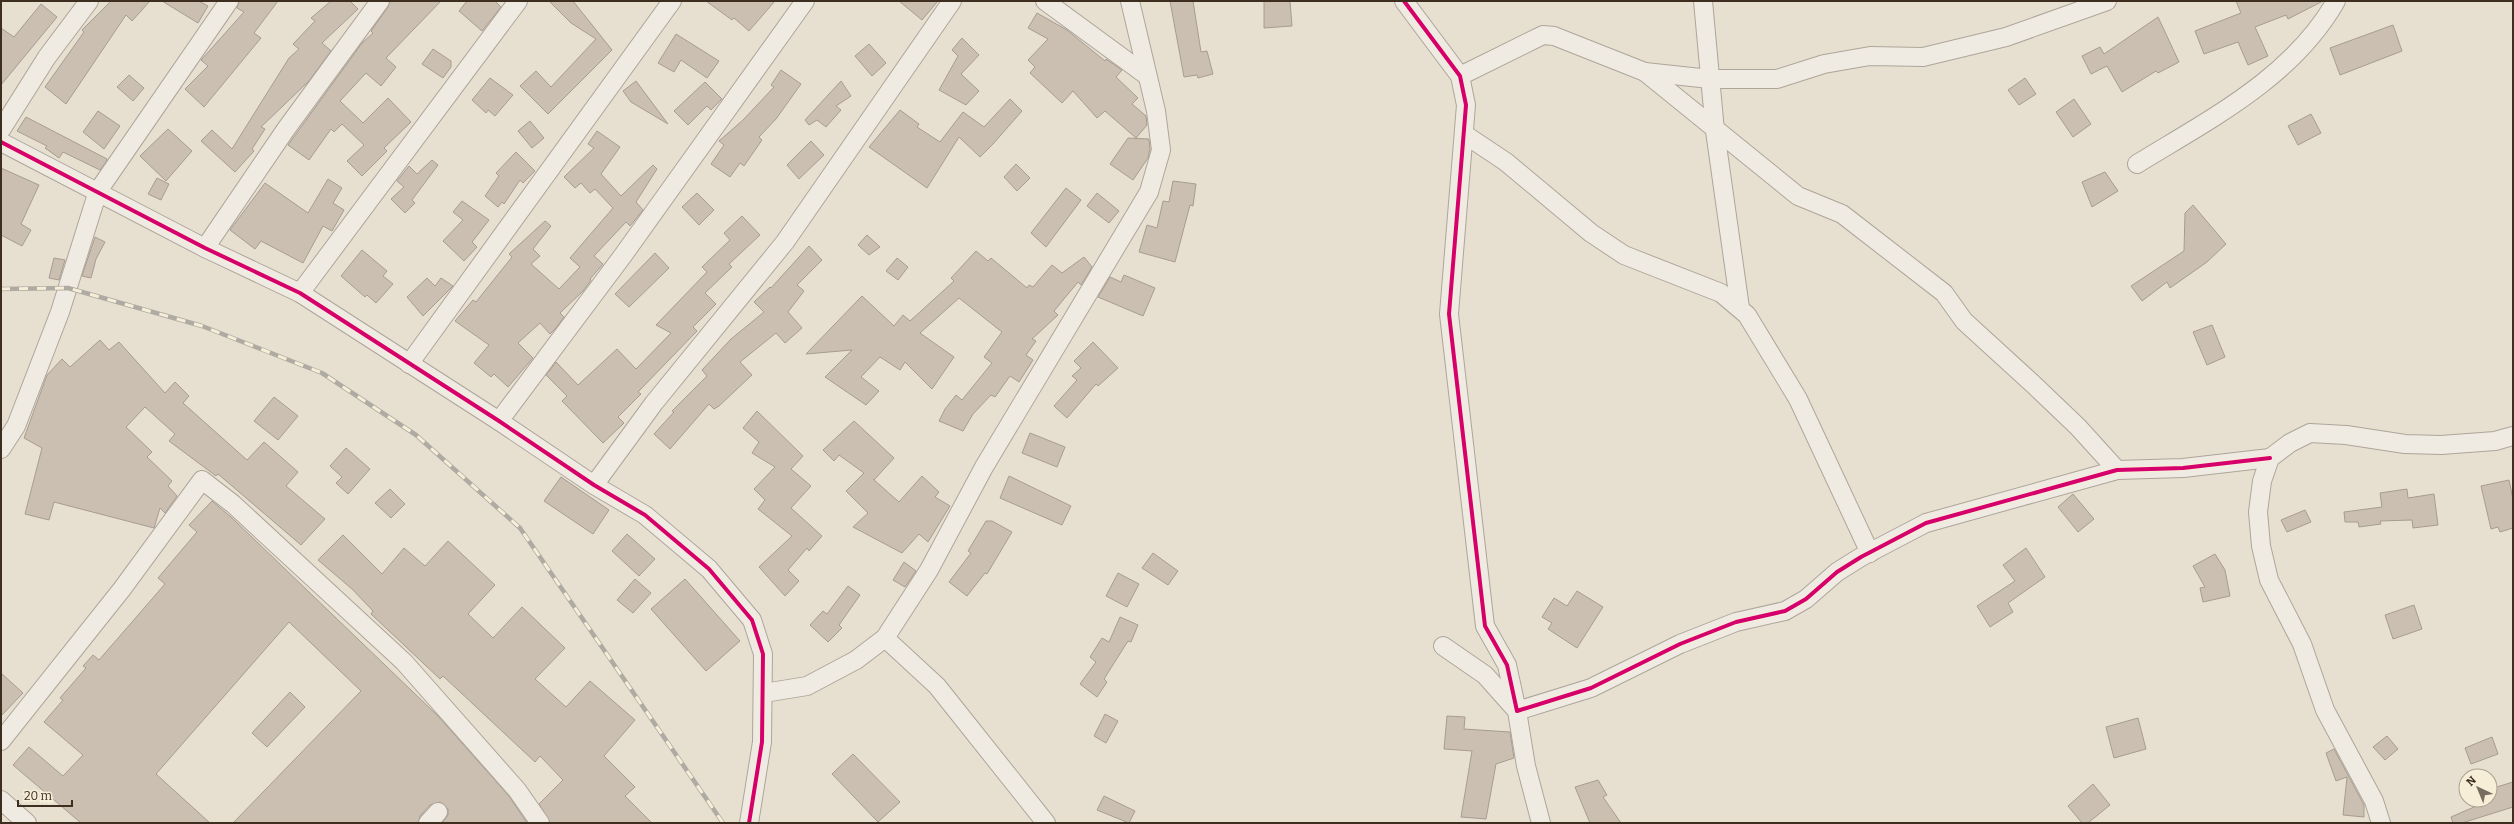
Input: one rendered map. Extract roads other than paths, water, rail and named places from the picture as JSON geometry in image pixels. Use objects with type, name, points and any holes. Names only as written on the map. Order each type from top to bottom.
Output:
[{"type":"street","points":[[1,130],[47,57],[89,1]]},
{"type":"street","points":[[1,449],[8,423],[62,306],[98,191],[229,1]]},
{"type":"street","points":[[205,248],[286,128],[380,1]]},
{"type":"street","points":[[300,293],[518,1]]},
{"type":"street","points":[[409,364],[672,1]]},
{"type":"street","points":[[499,420],[624,254],[806,1]]},
{"type":"street","points":[[594,485],[654,403],[785,242],[952,1]]},
{"type":"street","points":[[1045,1],[1146,75]]},
{"type":"street","points":[[764,693],[806,686],[856,660],[885,638],[928,570],[984,467],[1149,192],[1161,150],[1156,111],[1146,75],[1130,1]]},
{"type":"street","points":[[1404,1],[1460,76],[1466,105],[1449,314],[1485,626],[1507,665],[1517,710],[1526,766],[1541,823]]},
{"type":"street","points":[[1703,1],[1716,131],[1740,308]]},
{"type":"street","points":[[1460,76],[1543,35],[1554,36],[1645,72],[1710,78],[1778,79],[1824,64],[1870,56],[1923,57],[2006,37],[2107,1]]},
{"type":"street","points":[[2137,164],[2236,102],[2270,78],[2294,56],[2324,21],[2336,1]]},
{"type":"street","points":[[1645,72],[1798,196],[1842,214],[1944,292],[1964,321],[2039,390],[2117,470]]},
{"type":"street","points":[[1464,134],[1506,162],[1591,233],[1624,255],[1721,293],[1747,315],[1798,399],[1870,552]]},
{"type":"street","points":[[1,142],[98,191],[205,248],[300,293],[409,364],[499,420],[594,485],[645,515],[709,569],[752,620],[764,654],[762,742],[749,823]]},
{"type":"street","points":[[1517,710],[1591,688],[1680,644],[1736,622],[1785,611],[1806,599],[1837,572],[1870,552],[1926,523],[2117,470],[2183,468],[2270,458],[2290,443],[2310,433],[2346,435],[2405,444],[2441,446],[2495,441],[2513,436]]},
{"type":"street","points":[[2270,458],[2262,481],[2258,512],[2261,546],[2269,580],[2302,644],[2325,710],[2374,801],[2381,823]]},
{"type":"street","points":[[1,741],[122,589],[202,480],[239,509],[404,662],[517,790],[540,823]]},
{"type":"street","points":[[885,638],[937,686],[1046,823]]},
{"type":"street","points":[[1443,646],[1485,675],[1517,710]]},
{"type":"street","points":[[1,800],[27,823]]},
{"type":"railway","points":[[1,289],[68,288],[202,326],[322,373],[416,435],[520,528],[723,823]]}]
